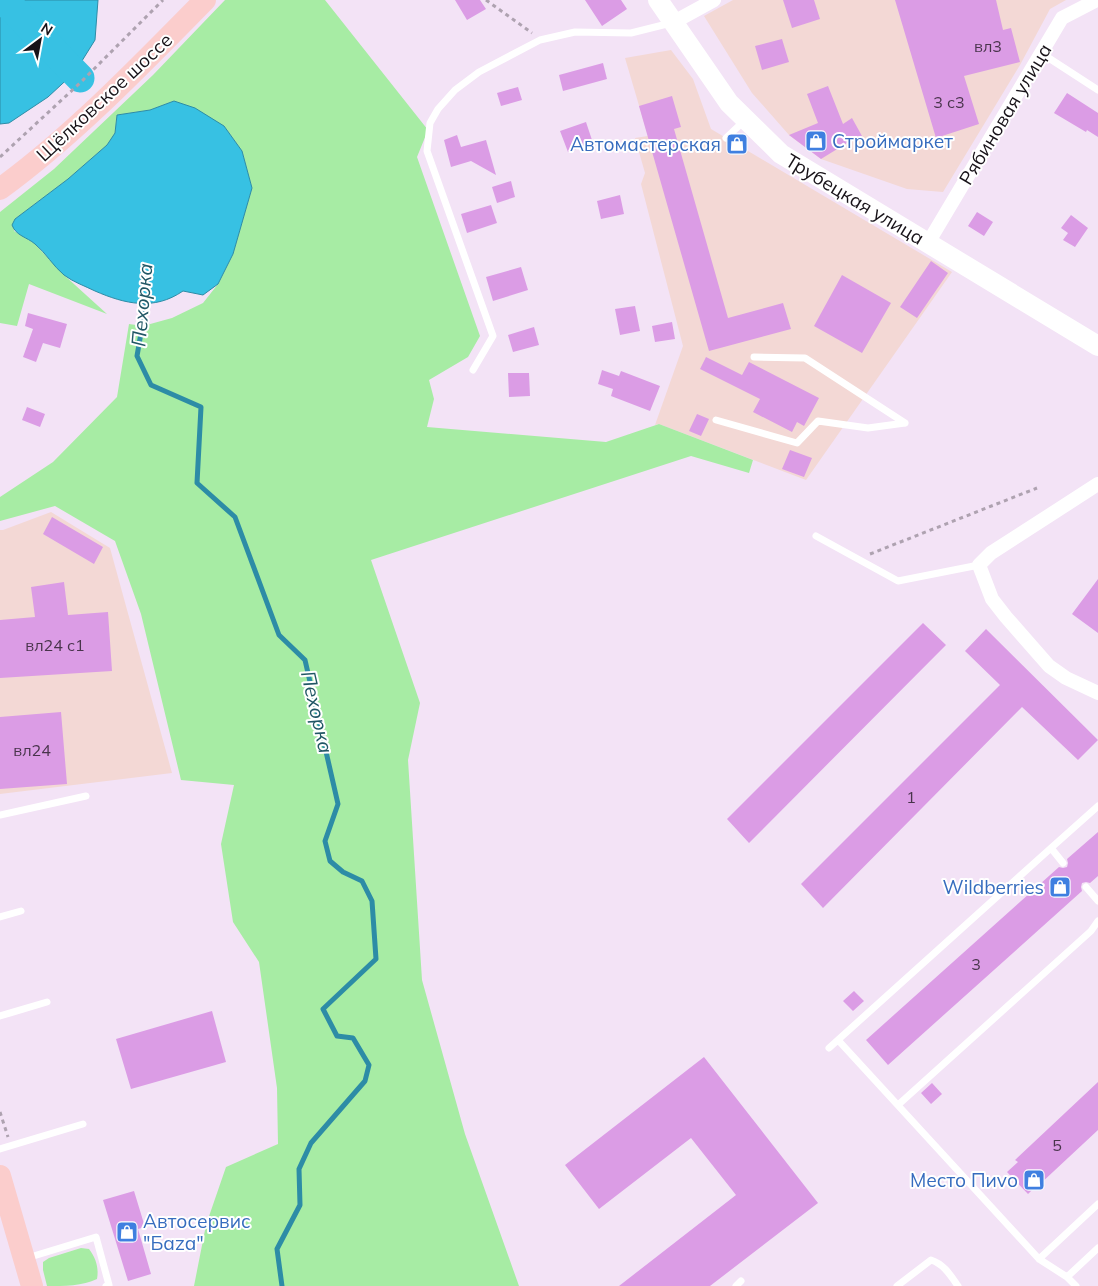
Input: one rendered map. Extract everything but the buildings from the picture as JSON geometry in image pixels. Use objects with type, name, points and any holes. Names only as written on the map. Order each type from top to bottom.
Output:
[{"type":"main road","name":"Щёлковское шоссе","points":[[0,189],[35,162],[78,124],[205,0]]},
{"type":"main road","name":"Трубецкая улица","points":[[658,0],[729,103],[781,154],[1098,346]]},
{"type":"main road","points":[[0,1176],[32,1286]]},
{"type":"street","points":[[674,22],[714,0]]},
{"type":"street","name":"Рябиновая улица","points":[[928,243],[1062,18],[1097,0]]},
{"type":"street","points":[[1098,484],[991,553],[979,565],[992,599],[1049,666],[1066,678],[1098,693]]},
{"type":"lane","points":[[473,370],[493,336],[427,151],[430,123],[438,109],[455,90],[479,72],[540,40],[575,32],[631,33],[674,22]]},
{"type":"lane","points":[[1041,53],[1098,90]]},
{"type":"lane","points":[[726,138],[746,119]]},
{"type":"lane","points":[[716,420],[797,443],[818,421],[868,428],[905,423],[805,358],[754,357]]},
{"type":"lane","points":[[816,536],[898,581],[979,565]]},
{"type":"lane","points":[[0,815],[86,796]]},
{"type":"lane","points":[[829,1048],[1098,806]]},
{"type":"lane","points":[[1052,848],[1064,863]]},
{"type":"lane","points":[[1086,887],[1098,901]]},
{"type":"lane","points":[[0,917],[21,911]]},
{"type":"lane","points":[[898,1105],[1091,931],[1098,921]]},
{"type":"lane","points":[[0,1016],[47,1002]]},
{"type":"lane","points":[[838,1040],[1039,1259],[1070,1282],[1098,1248]]},
{"type":"lane","points":[[0,1149],[82,1124]]},
{"type":"lane","points":[[1039,1259],[1098,1204]]},
{"type":"lane","points":[[24,1258],[96,1237],[109,1285],[106,1286]]},
{"type":"lane","points":[[898,1286],[931,1260],[944,1268],[958,1286]]},
{"type":"path","points":[[0,157],[80,83],[163,0]]},
{"type":"path","points":[[486,0],[540,40]]},
{"type":"path","points":[[858,558],[1037,488]]},
{"type":"shaded area","points":[[733,0],[1066,0],[1050,9],[1020,65],[943,192],[907,189],[821,159],[789,135],[752,93],[704,16]]},
{"type":"shaded area","points":[[671,50],[693,79],[711,129],[952,272],[806,480],[659,424],[655,425],[683,346],[641,184],[645,173],[635,138],[648,136],[625,58]]},
{"type":"shaded area","points":[[51,512],[110,548],[172,773],[0,794],[0,530]]},
{"type":"green space","points":[[225,0],[325,0],[428,130],[417,157],[480,336],[468,357],[429,380],[434,399],[427,427],[606,442],[659,424],[753,460],[749,473],[691,456],[371,560],[420,703],[408,760],[422,980],[465,1134],[519,1286],[194,1286],[206,1225],[226,1167],[278,1144],[277,1088],[259,962],[233,922],[221,844],[234,785],[181,780],[141,614],[115,541],[55,506],[0,521],[0,497],[53,462],[117,397],[129,324],[143,326],[172,318],[203,303],[218,284],[233,254],[252,188],[242,151],[224,126],[174,101],[150,110],[117,115],[115,133],[107,145],[68,179],[15,219],[14,231],[34,243],[64,275],[107,314],[29,284],[17,326],[0,323],[0,212],[54,169],[153,75]]},
{"type":"green space","points":[[81,1248],[89,1249],[93,1256],[97,1267],[97,1279],[67,1286],[47,1286],[43,1262],[49,1258]]},
{"type":"water","points":[[0,0],[98,0],[95,40],[75,72],[48,97],[9,123],[0,124]]},
{"type":"water","points":[[174,101],[195,108],[224,126],[242,151],[252,188],[233,254],[218,284],[203,295],[183,291],[161,301],[139,303],[117,299],[75,282],[56,268],[39,248],[14,229],[12,225],[15,219],[68,179],[107,145],[115,133],[117,115],[150,110]]},
{"type":"waterway","name":"Пехорка","points":[[4,0],[80,78]]},
{"type":"waterway","name":"Пехорка","points":[[146,304],[137,356],[151,385],[201,407],[197,483],[235,517],[279,635],[305,660],[338,804],[325,841],[330,861],[343,872],[362,881],[372,901],[376,959],[323,1009],[337,1036],[353,1038],[369,1065],[365,1081],[311,1143],[299,1169],[300,1205],[277,1249],[282,1286]]},
{"type":"place","name":"Строймаркет","points":[[816,141]]},
{"type":"place","name":"Автомастерская","points":[[737,144]]},
{"type":"place","name":"Wildberries","points":[[1060,887]]},
{"type":"place","name":"Место Пиvо","points":[[1034,1180]]},
{"type":"place","name":"Автосервис \"Баzа\"","points":[[127,1232]]}]
